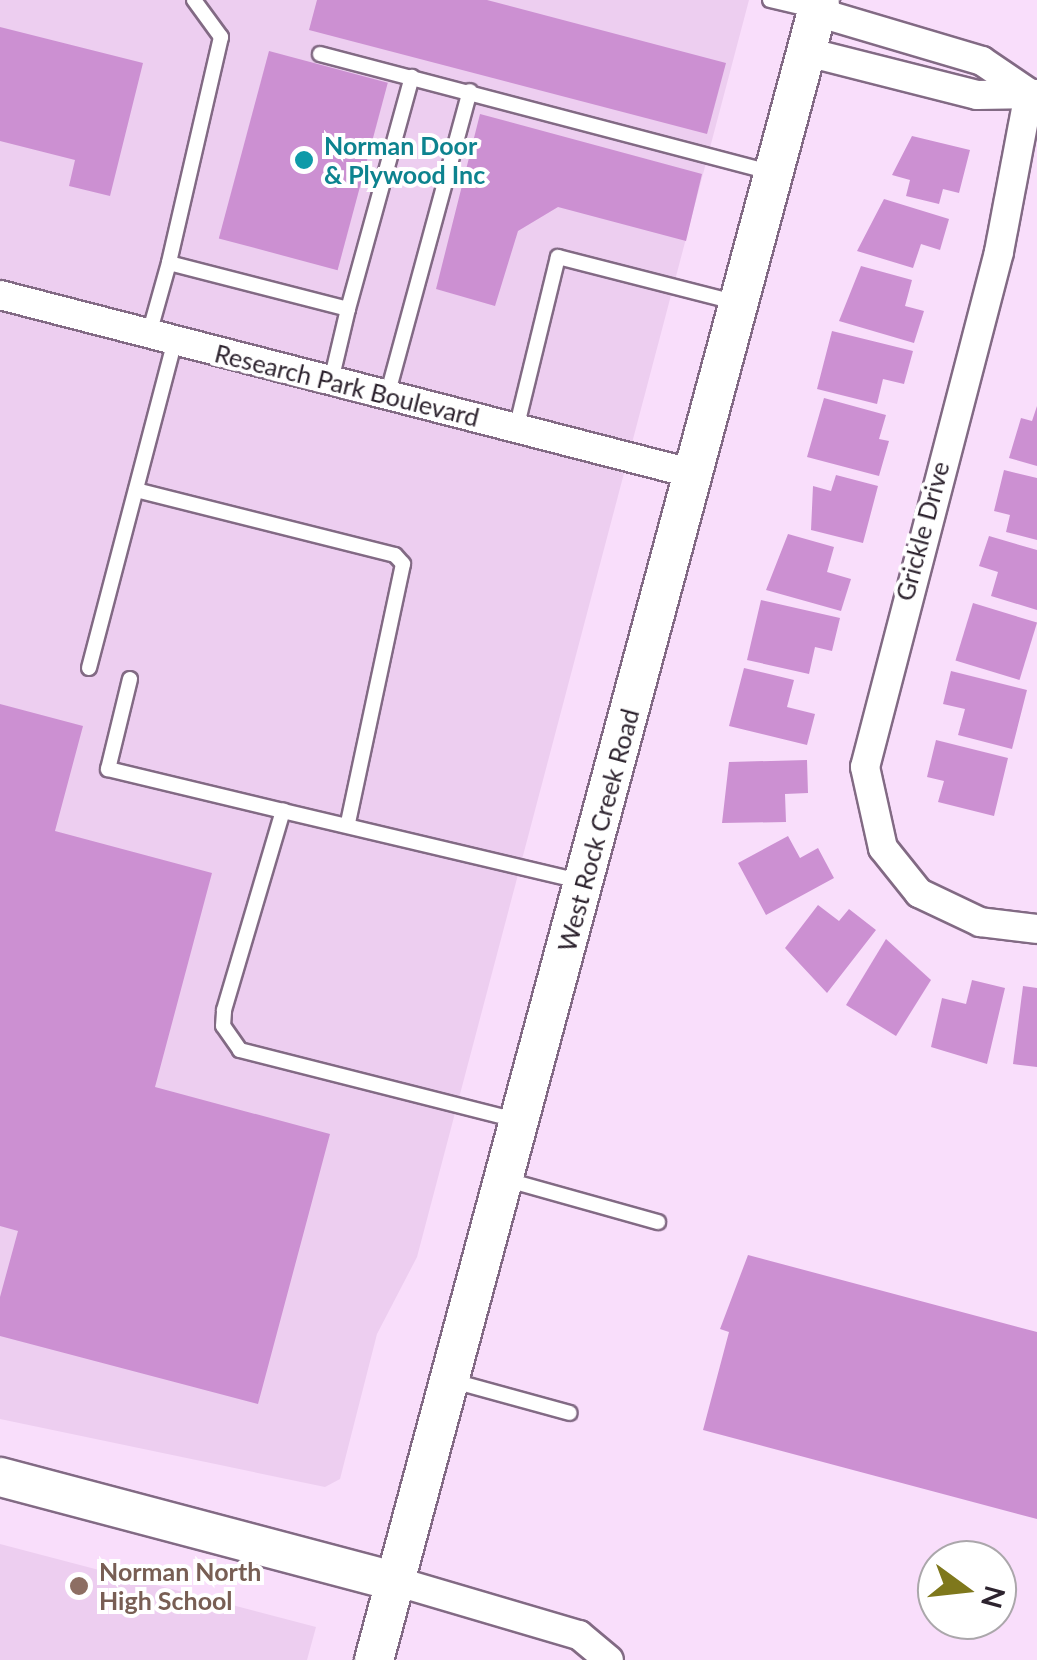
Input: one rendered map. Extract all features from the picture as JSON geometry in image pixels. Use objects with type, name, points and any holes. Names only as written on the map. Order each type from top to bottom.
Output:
[{"type":"main road","name":"West Rock Creek Road","points":[[374,1660],[819,6]]},
{"type":"main road","points":[[0,1477],[394,1581]]},
{"type":"street","points":[[819,6],[982,61],[1033,93]]},
{"type":"street","points":[[806,52],[977,95],[1033,93]]},
{"type":"street","name":"Grickle Drive","points":[[1033,93],[999,252],[865,767],[874,826],[900,871],[920,892],[980,922],[1037,929]]},
{"type":"street","name":"Research Park Boulevard","points":[[0,295],[694,474]]},
{"type":"street","points":[[394,1581],[561,1628],[609,1660]]},
{"type":"lane","points":[[89,668],[136,490],[162,338],[168,263],[221,37],[194,0]]},
{"type":"lane","points":[[770,0],[819,6]]},
{"type":"lane","points":[[320,54],[774,174]]},
{"type":"lane","points":[[331,381],[412,77]]},
{"type":"lane","points":[[387,396],[470,91]]},
{"type":"lane","points":[[516,429],[558,257],[740,303]]},
{"type":"lane","points":[[168,263],[348,309]]},
{"type":"lane","points":[[136,490],[396,555],[403,564],[348,822]]},
{"type":"lane","points":[[130,679],[108,769],[284,811],[348,822],[584,882]]},
{"type":"lane","points":[[284,811],[224,1010],[230,1040],[240,1050],[520,1121]]},
{"type":"lane","points":[[504,1178],[658,1222]]},
{"type":"lane","points":[[449,1380],[570,1413]]},
{"type":"shaded area","points":[[0,0],[749,0],[417,1257],[377,1334],[340,1479],[325,1487],[0,1419]]},
{"type":"shaded area","name":"Norman North High School","points":[[0,1544],[316,1627],[307,1660],[0,1660]]},
{"type":"building","points":[[317,0],[487,0],[726,63],[707,134],[309,30]]},
{"type":"building","points":[[0,27],[143,63],[110,196],[69,186],[75,160],[0,141]]},
{"type":"building","name":"Norman Door & Plywood Inc","points":[[269,51],[388,83],[338,270],[219,238]]},
{"type":"building","points":[[480,114],[702,174],[686,241],[558,207],[518,231],[495,306],[436,289]]},
{"type":"building","points":[[912,136],[970,150],[959,193],[943,189],[939,204],[906,196],[910,180],[892,175]]},
{"type":"building","points":[[884,199],[949,219],[940,250],[921,244],[913,268],[857,251]]},
{"type":"building","points":[[861,266],[912,280],[905,306],[924,311],[914,343],[839,321]]},
{"type":"building","points":[[832,331],[913,351],[904,384],[883,379],[877,404],[817,389]]},
{"type":"building","points":[[824,398],[886,415],[879,439],[889,441],[879,476],[807,457]]},
{"type":"building","points":[[1037,406],[1037,466],[1009,458],[1021,418],[1032,421]]},
{"type":"building","points":[[1004,470],[1037,478],[1037,540],[1006,532],[1010,515],[994,511]]},
{"type":"building","points":[[836,475],[878,486],[863,543],[811,530],[813,486],[831,491]]},
{"type":"building","points":[[788,534],[834,547],[827,572],[851,579],[841,611],[766,590]]},
{"type":"building","points":[[989,536],[1037,550],[1037,610],[991,596],[998,572],[979,566]]},
{"type":"building","points":[[761,600],[840,618],[832,651],[815,647],[809,674],[747,660]]},
{"type":"building","points":[[973,603],[1037,623],[1020,680],[955,660]]},
{"type":"building","points":[[744,668],[794,680],[787,707],[815,714],[807,745],[729,726]]},
{"type":"building","points":[[951,671],[1027,690],[1012,749],[958,735],[965,709],[943,704]]},
{"type":"building","points":[[0,704],[83,726],[55,831],[212,873],[155,1087],[330,1134],[258,1404],[0,1336],[0,1297],[18,1231],[0,1226]]},
{"type":"building","points":[[936,740],[1008,758],[994,816],[938,802],[944,781],[927,777]]},
{"type":"building","points":[[807,760],[808,793],[785,794],[786,822],[722,823],[729,762]]},
{"type":"building","points":[[788,836],[800,858],[818,848],[834,878],[766,915],[738,863]]},
{"type":"building","points":[[818,905],[839,921],[849,909],[876,930],[827,993],[785,948]]},
{"type":"building","points":[[886,939],[931,980],[896,1036],[846,1005]]},
{"type":"building","points":[[972,980],[1005,988],[987,1064],[931,1047],[942,998],[966,1004]]},
{"type":"building","points":[[1023,986],[1037,988],[1037,1067],[1013,1064]]},
{"type":"building","points":[[748,1255],[1037,1332],[1037,1519],[703,1430],[729,1332],[720,1329]]},
{"type":"place","name":"Norman Door & Plywood Inc","points":[[304,160]]},
{"type":"place","name":"Norman North High School","points":[[79,1586]]}]
